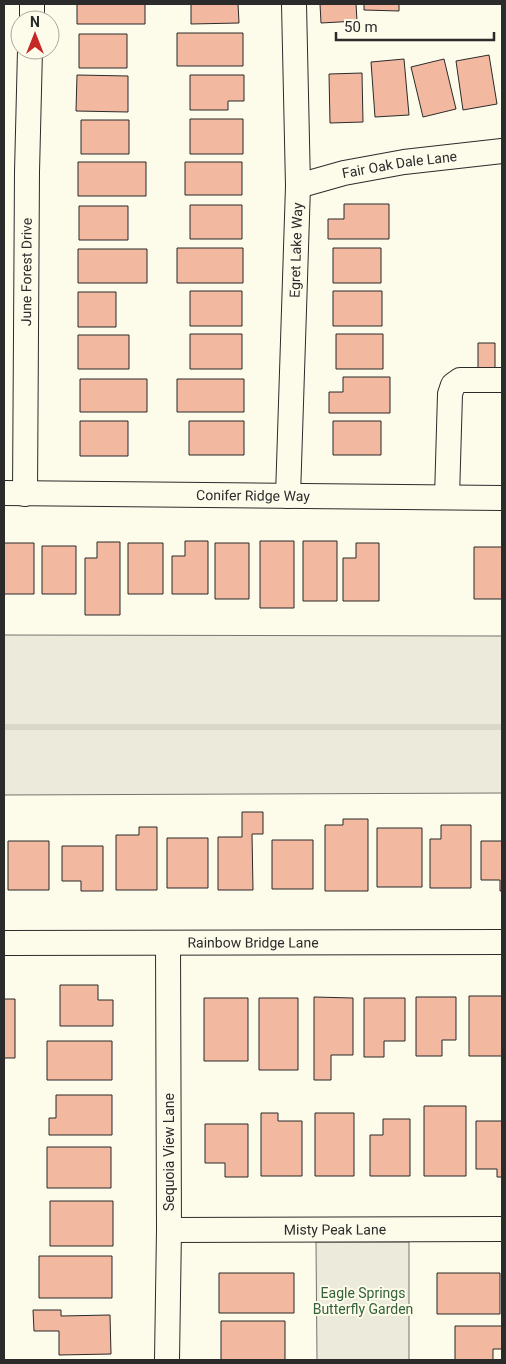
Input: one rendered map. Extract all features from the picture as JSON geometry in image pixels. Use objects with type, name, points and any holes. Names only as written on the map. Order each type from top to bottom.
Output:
[{"type":"street","name":"Egret Lake Way","points":[[288,496],[298,186],[294,4]]},
{"type":"street","name":"June Forest Drive","points":[[14,494],[30,60]]},
{"type":"street","name":"Fair Oak Dale Lane","points":[[298,186],[344,173],[404,162],[502,151]]},
{"type":"street","points":[[446,497],[450,394],[453,385],[460,380],[502,380]]},
{"type":"street","name":"Conifer Ridge Way","points":[[14,494],[502,498]]},
{"type":"street","name":"Rainbow Bridge Lane","points":[[4,943],[502,942]]},
{"type":"street","name":"Sequoia View Lane","points":[[167,1360],[169,1230],[168,943]]},
{"type":"street","name":"Misty Peak Lane","points":[[169,1230],[502,1229]]},
{"type":"green space","points":[[4,635],[502,636],[502,793],[4,795]]},
{"type":"green space","name":"Eagle Springs Butterfly Garden","points":[[316,1242],[409,1242],[409,1360],[317,1360]]},
{"type":"building","points":[[77,4],[145,4],[145,24],[77,24]]},
{"type":"building","points":[[191,4],[238,4],[239,23],[191,24]]},
{"type":"building","points":[[320,4],[356,4],[357,21],[321,23]]},
{"type":"building","points":[[364,4],[399,4],[399,11],[364,10]]},
{"type":"building","points":[[177,33],[243,33],[243,66],[177,66]]},
{"type":"building","points":[[79,34],[127,34],[127,68],[79,68]]},
{"type":"building","points":[[489,55],[497,104],[463,110],[456,61]]},
{"type":"building","points":[[404,59],[409,115],[375,117],[371,62]]},
{"type":"building","points":[[444,59],[456,109],[423,117],[411,67]]},
{"type":"building","points":[[362,73],[363,122],[330,123],[329,74]]},
{"type":"building","points":[[77,75],[128,76],[128,112],[76,111]]},
{"type":"building","points":[[190,75],[244,75],[244,101],[228,101],[228,110],[190,110]]},
{"type":"building","points":[[190,119],[243,119],[243,154],[190,154]]},
{"type":"building","points":[[81,120],[129,120],[129,154],[81,154]]},
{"type":"building","points":[[78,162],[146,162],[146,196],[78,196]]},
{"type":"building","points":[[185,162],[242,162],[242,195],[185,195]]},
{"type":"building","points":[[344,204],[389,204],[389,239],[328,239],[328,219],[344,219]]},
{"type":"building","points":[[190,205],[242,205],[242,239],[190,239]]},
{"type":"building","points":[[79,206],[128,206],[128,240],[79,240]]},
{"type":"building","points":[[177,248],[243,248],[243,283],[177,283]]},
{"type":"building","points":[[333,248],[381,248],[381,283],[333,283]]},
{"type":"building","points":[[78,249],[147,249],[147,283],[78,283]]},
{"type":"building","points":[[190,291],[242,291],[242,326],[190,326]]},
{"type":"building","points":[[333,291],[382,291],[382,326],[333,326]]},
{"type":"building","points":[[78,292],[116,292],[116,327],[78,327]]},
{"type":"building","points":[[190,334],[242,334],[242,369],[190,369]]},
{"type":"building","points":[[336,334],[383,334],[383,369],[336,369]]},
{"type":"building","points":[[78,335],[129,335],[129,369],[78,369]]},
{"type":"building","points":[[478,343],[495,343],[495,369],[478,369]]},
{"type":"building","points":[[343,377],[390,377],[390,413],[329,413],[329,392],[343,392]]},
{"type":"building","points":[[80,379],[147,379],[147,412],[80,412]]},
{"type":"building","points":[[177,379],[244,379],[244,412],[177,412]]},
{"type":"building","points":[[80,421],[128,421],[128,456],[80,456]]},
{"type":"building","points":[[189,421],[244,421],[244,455],[189,455]]},
{"type":"building","points":[[333,421],[381,421],[381,455],[333,455]]},
{"type":"building","points":[[185,541],[208,541],[208,594],[172,594],[172,556],[185,556]]},
{"type":"building","points":[[260,541],[294,541],[294,608],[260,608]]},
{"type":"building","points":[[303,541],[337,541],[337,601],[303,601]]},
{"type":"building","points":[[97,542],[120,542],[120,615],[85,615],[85,558],[97,558]]},
{"type":"building","points":[[4,543],[34,543],[34,594],[4,594]]},
{"type":"building","points":[[128,543],[163,543],[163,594],[128,594]]},
{"type":"building","points":[[215,543],[249,543],[249,599],[215,599]]},
{"type":"building","points":[[356,543],[379,543],[379,601],[343,601],[343,558],[356,558]]},
{"type":"building","points":[[42,546],[76,546],[76,594],[42,594]]},
{"type":"building","points":[[474,547],[502,547],[502,599],[474,599]]},
{"type":"building","points":[[242,812],[263,812],[263,834],[252,834],[253,890],[218,890],[218,837],[242,837]]},
{"type":"building","points":[[343,819],[368,819],[368,891],[325,891],[325,825],[343,825]]},
{"type":"building","points":[[441,825],[471,825],[471,888],[430,888],[430,839],[441,839]]},
{"type":"building","points":[[139,827],[157,827],[157,890],[116,890],[116,835],[139,835]]},
{"type":"building","points":[[377,828],[422,828],[422,887],[377,887]]},
{"type":"building","points":[[167,838],[208,838],[208,888],[167,888]]},
{"type":"building","points":[[272,840],[313,840],[313,889],[272,889]]},
{"type":"building","points":[[8,841],[49,841],[49,890],[8,890]]},
{"type":"building","points":[[481,841],[502,841],[502,891],[500,891],[500,880],[481,880]]},
{"type":"building","points":[[62,846],[103,846],[103,891],[81,891],[81,881],[62,881]]},
{"type":"building","points":[[60,985],[98,985],[98,1000],[113,1000],[113,1026],[60,1026]]},
{"type":"building","points":[[469,996],[502,996],[502,1056],[469,1056]]},
{"type":"building","points":[[314,997],[353,998],[353,1055],[331,1055],[331,1080],[314,1080]]},
{"type":"building","points":[[416,997],[456,997],[456,1040],[442,1040],[442,1056],[416,1056]]},
{"type":"building","points":[[204,998],[248,998],[248,1061],[204,1061]]},
{"type":"building","points":[[259,998],[298,998],[298,1070],[259,1070]]},
{"type":"building","points":[[364,998],[405,998],[405,1041],[384,1041],[384,1057],[364,1057]]},
{"type":"building","points":[[4,999],[15,999],[15,1058],[4,1058]]},
{"type":"building","points":[[47,1041],[112,1041],[112,1080],[47,1080]]},
{"type":"building","points":[[56,1095],[112,1095],[112,1135],[49,1135],[49,1118],[56,1118]]},
{"type":"building","points":[[424,1106],[466,1106],[466,1176],[424,1176]]},
{"type":"building","points":[[261,1113],[278,1113],[278,1121],[302,1121],[302,1176],[261,1176]]},
{"type":"building","points":[[315,1113],[354,1113],[354,1176],[315,1176]]},
{"type":"building","points":[[383,1119],[410,1119],[410,1176],[370,1176],[370,1135],[383,1135]]},
{"type":"building","points":[[476,1121],[502,1121],[502,1177],[497,1177],[497,1169],[476,1169]]},
{"type":"building","points":[[205,1124],[248,1124],[248,1177],[225,1177],[225,1163],[205,1163]]},
{"type":"building","points":[[47,1147],[111,1147],[111,1188],[47,1188]]},
{"type":"building","points":[[50,1201],[113,1201],[113,1246],[50,1246]]},
{"type":"building","points":[[39,1256],[112,1256],[112,1298],[39,1298]]},
{"type":"building","points":[[219,1273],[294,1273],[294,1313],[219,1313]]},
{"type":"building","points":[[437,1273],[500,1273],[500,1314],[437,1314]]},
{"type":"building","points":[[33,1310],[61,1310],[61,1316],[110,1315],[111,1354],[59,1355],[59,1331],[34,1331]]},
{"type":"building","points":[[221,1321],[285,1321],[285,1360],[221,1360]]},
{"type":"building","points":[[455,1326],[502,1326],[502,1349],[493,1349],[493,1360],[455,1360]]},
{"type":"waterway","points":[[4,727],[502,727]]}]
